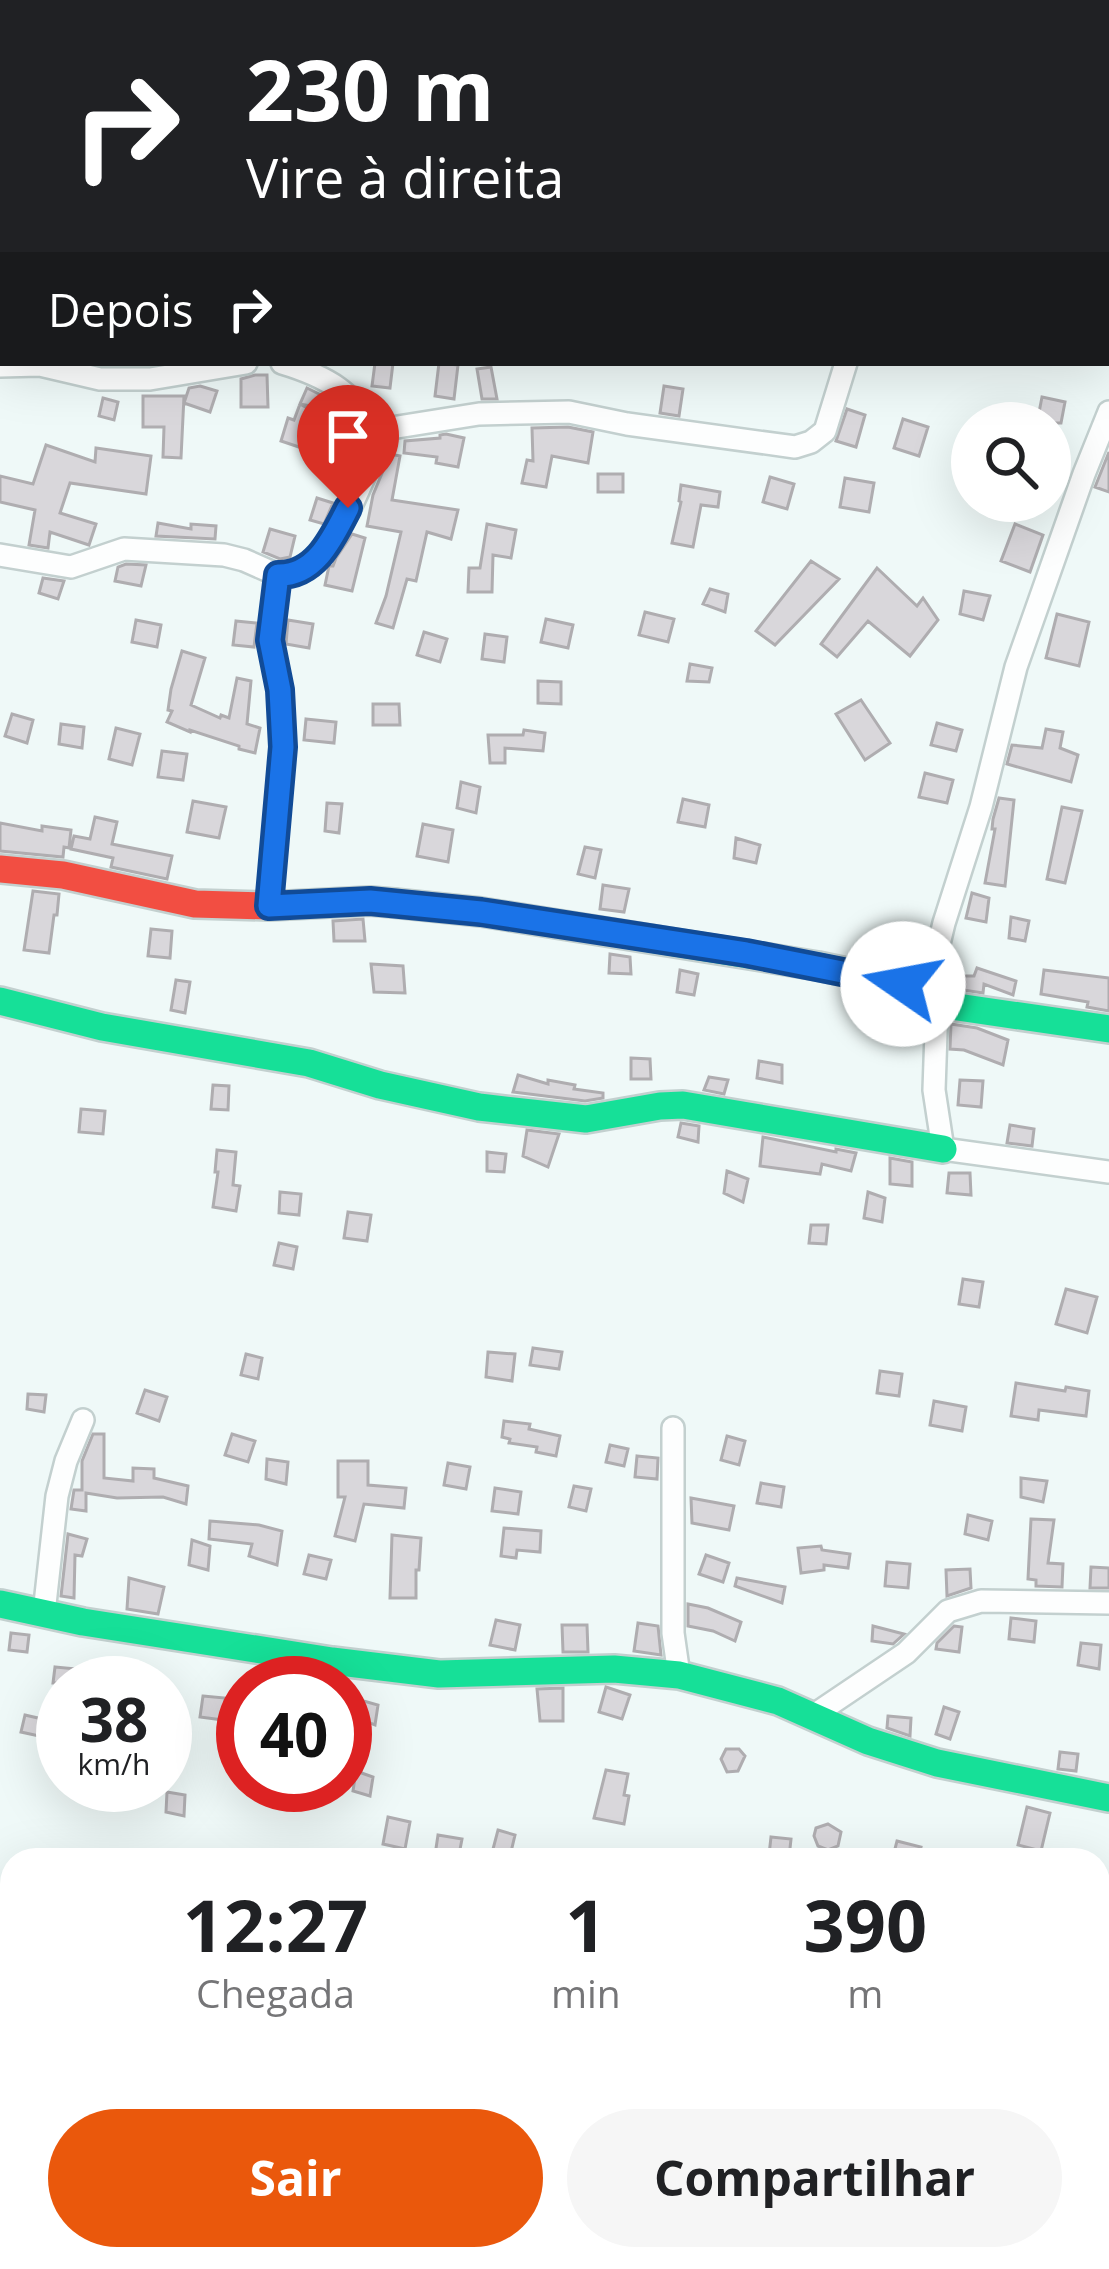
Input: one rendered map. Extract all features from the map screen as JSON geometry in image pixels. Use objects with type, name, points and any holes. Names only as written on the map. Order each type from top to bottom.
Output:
[{"type":"street","points":[[44,366],[124,380],[228,366]]},
{"type":"street","points":[[291,366],[340,389],[385,429],[479,414],[569,412],[795,447],[825,430],[845,366]]},
{"type":"street","points":[[943,1149],[934,1090],[937,1004],[933,969],[981,808],[1016,667],[1109,412]]},
{"type":"street","points":[[0,555],[71,567],[124,549],[224,555],[278,575],[291,575],[325,548],[385,429]]},
{"type":"street","points":[[269,906],[283,747],[280,690],[270,640],[278,575]]},
{"type":"street","points":[[0,868],[64,875],[195,904],[370,901],[481,912],[818,966],[903,984],[937,1004],[1109,1029]]},
{"type":"street","points":[[0,1001],[102,1027],[309,1063],[479,1107],[586,1119],[683,1105],[1109,1172]]},
{"type":"street","points":[[44,1613],[57,1496],[82,1420]]},
{"type":"street","points":[[673,1428],[673,1633],[679,1675]]},
{"type":"street","points":[[814,1715],[906,1653],[948,1611],[981,1601],[1109,1603]]},
{"type":"street","points":[[0,1604],[332,1661],[439,1674],[614,1670],[679,1675],[747,1691],[868,1741],[937,1763],[1109,1798]]},
{"type":"building","points":[[375,366],[393,366],[390,388],[372,386]]},
{"type":"building","points":[[439,366],[458,366],[454,399],[435,396]]},
{"type":"building","points":[[491,367],[497,399],[482,399],[477,369]]},
{"type":"building","points":[[267,375],[268,407],[241,407],[241,379]]},
{"type":"building","points":[[664,386],[683,389],[679,416],[660,413]]},
{"type":"building","points":[[189,388],[217,391],[210,412],[184,403]]},
{"type":"building","points":[[307,388],[325,397],[321,408],[300,404]]},
{"type":"building","points":[[143,396],[184,396],[181,458],[163,457],[164,427],[143,427]]},
{"type":"building","points":[[103,398],[118,402],[114,420],[99,416]]},
{"type":"building","points":[[300,404],[314,412],[302,448],[281,441],[288,418],[294,420]]},
{"type":"building","points":[[847,409],[865,415],[856,447],[836,441]]},
{"type":"building","points":[[903,419],[928,427],[919,456],[894,448]]},
{"type":"building","points":[[532,428],[593,432],[588,463],[552,456],[546,487],[522,483],[527,460],[533,461]]},
{"type":"building","points":[[346,431],[363,441],[352,463],[334,452]]},
{"type":"building","points":[[446,434],[464,438],[458,467],[436,463],[437,457],[404,453],[405,441]]},
{"type":"building","points":[[46,445],[95,462],[96,448],[151,456],[146,494],[70,483],[60,513],[96,524],[89,545],[50,532],[48,548],[29,545],[35,510],[0,502],[0,476],[33,484]]},
{"type":"building","points":[[1109,452],[1109,492],[1095,487]]},
{"type":"building","points":[[390,454],[400,456],[392,500],[458,510],[451,539],[427,532],[416,581],[407,579],[393,628],[376,623],[401,532],[367,526],[373,495]]},
{"type":"building","points":[[598,474],[623,474],[623,492],[598,492]]},
{"type":"building","points":[[770,477],[794,484],[787,509],[763,502]]},
{"type":"building","points":[[845,478],[874,483],[869,512],[840,507]]},
{"type":"building","points":[[681,485],[720,492],[718,507],[701,505],[693,547],[672,543]]},
{"type":"building","points":[[317,498],[333,503],[324,524],[310,520]]},
{"type":"building","points":[[158,523],[191,529],[191,524],[216,526],[215,539],[156,536]]},
{"type":"building","points":[[487,524],[516,530],[511,558],[493,555],[492,592],[468,592],[469,568],[480,568]]},
{"type":"building","points":[[1015,524],[1043,535],[1030,572],[1001,561]]},
{"type":"building","points":[[270,529],[295,536],[290,557],[280,559],[263,552]]},
{"type":"building","points":[[352,534],[365,538],[352,591],[325,585],[329,566]]},
{"type":"building","points":[[811,561],[839,579],[775,645],[756,631]]},
{"type":"building","points":[[146,565],[141,586],[115,581],[118,567]]},
{"type":"building","points":[[877,568],[917,606],[923,598],[938,620],[910,656],[868,621],[837,657],[821,644]]},
{"type":"building","points":[[43,578],[64,581],[58,599],[39,593]]},
{"type":"building","points":[[710,589],[728,594],[725,612],[703,604]]},
{"type":"building","points":[[964,591],[990,596],[983,620],[960,614]]},
{"type":"building","points":[[645,612],[674,619],[668,642],[639,635]]},
{"type":"building","points":[[1057,614],[1089,622],[1079,666],[1046,658]]},
{"type":"building","points":[[546,619],[573,625],[568,648],[541,642]]},
{"type":"building","points":[[136,620],[161,625],[157,647],[132,642]]},
{"type":"building","points":[[288,620],[313,624],[309,648],[286,644]]},
{"type":"building","points":[[236,621],[257,623],[254,647],[233,645]]},
{"type":"building","points":[[424,632],[447,639],[440,662],[417,655]]},
{"type":"building","points":[[485,634],[507,637],[504,662],[482,659]]},
{"type":"building","points":[[182,651],[205,658],[191,705],[220,718],[229,718],[237,678],[251,681],[247,724],[260,728],[255,753],[167,722]]},
{"type":"building","points":[[690,664],[712,668],[709,682],[687,681]]},
{"type":"building","points":[[538,681],[561,682],[561,704],[538,703]]},
{"type":"building","points":[[861,700],[890,743],[865,760],[836,714]]},
{"type":"building","points":[[373,704],[399,704],[400,725],[373,725]]},
{"type":"building","points":[[12,714],[33,720],[27,743],[5,736]]},
{"type":"building","points":[[306,719],[336,722],[334,743],[304,740]]},
{"type":"building","points":[[937,723],[962,730],[956,751],[931,745]]},
{"type":"building","points":[[61,724],[84,727],[82,748],[59,744]]},
{"type":"building","points":[[116,728],[140,734],[132,765],[109,759]]},
{"type":"building","points":[[1046,729],[1063,732],[1060,748],[1078,755],[1071,782],[1007,764],[1012,745],[1042,748]]},
{"type":"building","points":[[524,730],[545,733],[543,751],[505,748],[505,763],[490,763],[488,735],[523,735]]},
{"type":"building","points":[[162,751],[187,754],[183,780],[158,777]]},
{"type":"building","points":[[925,773],[953,780],[947,803],[919,797]]},
{"type":"building","points":[[461,782],[480,787],[476,813],[457,808]]},
{"type":"building","points":[[999,798],[1014,800],[1005,886],[985,883]]},
{"type":"building","points":[[683,799],[709,805],[705,827],[678,822]]},
{"type":"building","points":[[193,801],[226,807],[219,838],[187,832]]},
{"type":"building","points":[[327,803],[342,804],[339,833],[325,831]]},
{"type":"building","points":[[1062,807],[1082,811],[1065,883],[1047,879]]},
{"type":"building","points":[[95,817],[117,822],[112,844],[172,856],[167,879],[111,867],[113,858],[71,849],[74,836],[90,839]]},
{"type":"building","points":[[0,823],[42,831],[42,826],[71,830],[69,848],[64,847],[63,857],[0,851]]},
{"type":"building","points":[[423,824],[453,830],[448,862],[417,856]]},
{"type":"building","points":[[736,838],[760,845],[756,863],[734,858]]},
{"type":"building","points":[[585,847],[601,850],[595,878],[578,874]]},
{"type":"building","points":[[603,885],[629,889],[624,912],[600,909]]},
{"type":"building","points":[[33,891],[59,894],[49,953],[24,950]]},
{"type":"building","points":[[972,893],[989,898],[986,922],[966,918]]},
{"type":"building","points":[[1011,917],[1029,921],[1025,941],[1009,938]]},
{"type":"building","points":[[363,919],[365,941],[334,941],[333,921]]},
{"type":"building","points":[[151,929],[172,931],[170,958],[148,956]]},
{"type":"building","points":[[610,954],[630,957],[631,974],[609,973]]},
{"type":"building","points":[[371,964],[403,966],[405,993],[374,992]]},
{"type":"building","points":[[977,968],[1016,981],[1013,995],[984,984],[983,993],[963,990],[964,976],[974,976]]},
{"type":"building","points":[[680,970],[698,974],[694,995],[677,992]]},
{"type":"building","points":[[1044,970],[1109,978],[1109,1011],[1087,1007],[1088,1002],[1041,994]]},
{"type":"building","points":[[176,980],[190,982],[185,1013],[171,1010]]},
{"type":"building","points":[[951,1024],[1008,1040],[1003,1065],[950,1049]]},
{"type":"building","points":[[631,1058],[650,1059],[651,1079],[631,1079]]},
{"type":"building","points":[[759,1061],[782,1065],[782,1083],[757,1078]]},
{"type":"building","points":[[518,1075],[548,1084],[548,1080],[575,1085],[574,1089],[603,1093],[603,1098],[585,1101],[513,1092]]},
{"type":"building","points":[[709,1077],[728,1080],[724,1094],[704,1090]]},
{"type":"building","points":[[960,1080],[983,1081],[981,1107],[958,1105]]},
{"type":"building","points":[[213,1085],[229,1086],[228,1110],[211,1109]]},
{"type":"building","points":[[81,1109],[105,1111],[103,1134],[79,1132]]},
{"type":"building","points":[[681,1123],[699,1126],[698,1142],[678,1137]]},
{"type":"building","points":[[1010,1125],[1034,1129],[1032,1146],[1007,1143]]},
{"type":"building","points":[[527,1130],[559,1134],[548,1167],[523,1156]]},
{"type":"building","points":[[763,1137],[856,1153],[851,1171],[822,1164],[820,1174],[760,1166]]},
{"type":"building","points":[[217,1150],[236,1152],[233,1185],[240,1186],[236,1211],[213,1207]]},
{"type":"building","points":[[487,1152],[506,1154],[504,1172],[487,1171]]},
{"type":"building","points":[[890,1158],[912,1162],[912,1186],[890,1184]]},
{"type":"building","points":[[727,1171],[748,1179],[743,1202],[724,1193]]},
{"type":"building","points":[[949,1173],[970,1173],[971,1195],[947,1193]]},
{"type":"building","points":[[280,1192],[301,1194],[299,1215],[279,1213]]},
{"type":"building","points":[[868,1192],[885,1198],[882,1222],[864,1218]]},
{"type":"building","points":[[348,1212],[371,1215],[367,1241],[344,1238]]},
{"type":"building","points":[[811,1225],[828,1225],[826,1244],[809,1243]]},
{"type":"building","points":[[279,1243],[297,1247],[293,1269],[274,1265]]},
{"type":"building","points":[[963,1279],[983,1282],[979,1307],[959,1304]]},
{"type":"building","points":[[1066,1289],[1097,1297],[1087,1333],[1056,1324]]},
{"type":"building","points":[[533,1348],[562,1352],[559,1369],[530,1365]]},
{"type":"building","points":[[488,1352],[515,1354],[512,1381],[486,1377]]},
{"type":"building","points":[[246,1354],[262,1358],[258,1379],[241,1375]]},
{"type":"building","points":[[880,1371],[902,1374],[899,1396],[877,1393]]},
{"type":"building","points":[[1016,1383],[1089,1391],[1086,1416],[1039,1410],[1038,1420],[1011,1416]]},
{"type":"building","points":[[145,1390],[167,1397],[159,1421],[137,1413]]},
{"type":"building","points":[[28,1394],[46,1395],[44,1412],[27,1409]]},
{"type":"building","points":[[934,1401],[966,1407],[962,1431],[930,1425]]},
{"type":"building","points":[[504,1421],[530,1424],[529,1429],[560,1436],[556,1456],[536,1452],[537,1447],[509,1443],[510,1439],[502,1437]]},
{"type":"building","points":[[93,1434],[104,1434],[104,1478],[133,1481],[133,1468],[154,1469],[154,1478],[188,1486],[186,1504],[163,1497],[86,1493],[86,1511],[71,1509],[74,1490],[82,1490],[82,1461]]},
{"type":"building","points":[[232,1434],[255,1441],[248,1462],[225,1455]]},
{"type":"building","points":[[727,1436],[745,1441],[739,1465],[721,1460]]},
{"type":"building","points":[[610,1445],[628,1449],[624,1466],[606,1462]]},
{"type":"building","points":[[637,1456],[658,1458],[657,1479],[635,1477]]},
{"type":"building","points":[[267,1459],[288,1462],[286,1484],[266,1479]]},
{"type":"building","points":[[338,1461],[368,1461],[368,1485],[406,1488],[404,1508],[364,1504],[355,1541],[335,1536],[345,1497],[338,1497]]},
{"type":"building","points":[[448,1463],[470,1467],[466,1489],[444,1485]]},
{"type":"building","points":[[1021,1478],[1047,1481],[1043,1502],[1021,1497]]},
{"type":"building","points":[[761,1483],[784,1487],[781,1507],[757,1503]]},
{"type":"building","points":[[574,1486],[591,1489],[586,1511],[569,1507]]},
{"type":"building","points":[[495,1488],[521,1492],[518,1514],[492,1511]]},
{"type":"building","points":[[691,1498],[734,1506],[729,1530],[692,1523]]},
{"type":"building","points":[[968,1515],[992,1521],[988,1540],[965,1534]]},
{"type":"building","points":[[1031,1519],[1054,1520],[1048,1563],[1063,1564],[1062,1587],[1036,1586],[1036,1580],[1028,1579]]},
{"type":"building","points":[[210,1521],[282,1531],[277,1565],[249,1556],[252,1544],[209,1539]]},
{"type":"building","points":[[504,1528],[541,1531],[540,1552],[517,1550],[516,1558],[501,1556]]},
{"type":"building","points":[[68,1534],[87,1539],[82,1556],[75,1555],[74,1598],[61,1596]]},
{"type":"building","points":[[392,1535],[421,1538],[416,1598],[390,1598]]},
{"type":"building","points":[[192,1540],[210,1546],[208,1570],[189,1565]]},
{"type":"building","points":[[821,1546],[850,1554],[848,1568],[824,1565],[824,1570],[801,1573],[798,1548]]},
{"type":"building","points":[[309,1555],[331,1560],[326,1579],[304,1574]]},
{"type":"building","points":[[706,1555],[729,1563],[723,1582],[699,1574]]},
{"type":"building","points":[[887,1562],[910,1564],[908,1588],[885,1586]]},
{"type":"building","points":[[1091,1567],[1109,1568],[1109,1588],[1090,1588]]},
{"type":"building","points":[[970,1569],[971,1588],[947,1596],[946,1570]]},
{"type":"building","points":[[129,1578],[164,1587],[158,1614],[127,1609]]},
{"type":"building","points":[[737,1578],[785,1587],[782,1603],[735,1586]]},
{"type":"building","points":[[688,1604],[741,1622],[735,1641],[688,1626]]},
{"type":"building","points":[[1011,1618],[1036,1621],[1034,1642],[1009,1639]]},
{"type":"building","points":[[496,1620],[520,1625],[515,1650],[490,1645]]},
{"type":"building","points":[[638,1623],[658,1626],[661,1655],[634,1651]]},
{"type":"building","points":[[562,1625],[587,1625],[588,1652],[563,1652]]},
{"type":"building","points":[[873,1626],[904,1634],[893,1644],[872,1641]]},
{"type":"building","points":[[954,1626],[962,1627],[959,1652],[936,1649],[937,1643]]},
{"type":"building","points":[[11,1633],[29,1635],[27,1652],[9,1650]]},
{"type":"building","points":[[1081,1643],[1101,1645],[1099,1669],[1078,1665]]},
{"type":"building","points":[[606,1687],[630,1695],[622,1719],[599,1712]]},
{"type":"building","points":[[563,1688],[563,1721],[540,1721],[537,1689]]},
{"type":"building","points":[[203,1696],[216,1697],[216,1719],[200,1717]]},
{"type":"building","points":[[372,1703],[378,1705],[372,1724]]},
{"type":"building","points":[[944,1707],[959,1712],[950,1739],[936,1734]]},
{"type":"building","points":[[25,1715],[36,1718],[36,1735],[21,1732]]},
{"type":"building","points":[[888,1716],[911,1718],[910,1736],[887,1728]]},
{"type":"building","points":[[726,1749],[739,1749],[745,1756],[738,1771],[727,1772],[721,1759]]},
{"type":"building","points":[[1060,1752],[1078,1754],[1076,1771],[1058,1769]]},
{"type":"building","points":[[606,1770],[628,1774],[624,1824],[594,1818]]},
{"type":"building","points":[[1027,1807],[1050,1813],[1042,1848],[1018,1845]]},
{"type":"building","points":[[388,1817],[410,1822],[405,1848],[383,1844]]},
{"type":"building","points":[[828,1824],[841,1832],[838,1846],[818,1846],[816,1828]]},
{"type":"building","points":[[498,1830],[515,1835],[512,1848],[493,1848]]},
{"type":"building","points":[[438,1835],[462,1839],[460,1848],[436,1848]]},
{"type":"building","points":[[771,1837],[791,1839],[790,1848],[770,1848]]},
{"type":"building","points":[[897,1841],[921,1847],[921,1848],[895,1848]]},
{"type":"traffic: fast","points":[[394,903],[481,912],[818,966],[903,984],[937,1004],[1109,1029]]},
{"type":"traffic: fast","points":[[0,1001],[102,1027],[309,1063],[479,1107],[586,1119],[683,1105],[943,1149]]},
{"type":"traffic: fast","points":[[0,1604],[83,1622],[439,1674],[614,1669],[679,1675],[778,1701],[868,1741],[937,1763],[1109,1798]]},
{"type":"traffic: jam","points":[[0,869],[63,875],[195,904],[394,903]]},
{"type":"route","points":[[348,508],[317,559],[291,575],[278,575],[270,640],[280,690],[283,747],[269,906],[370,901],[481,912],[746,953],[903,984]]}]
